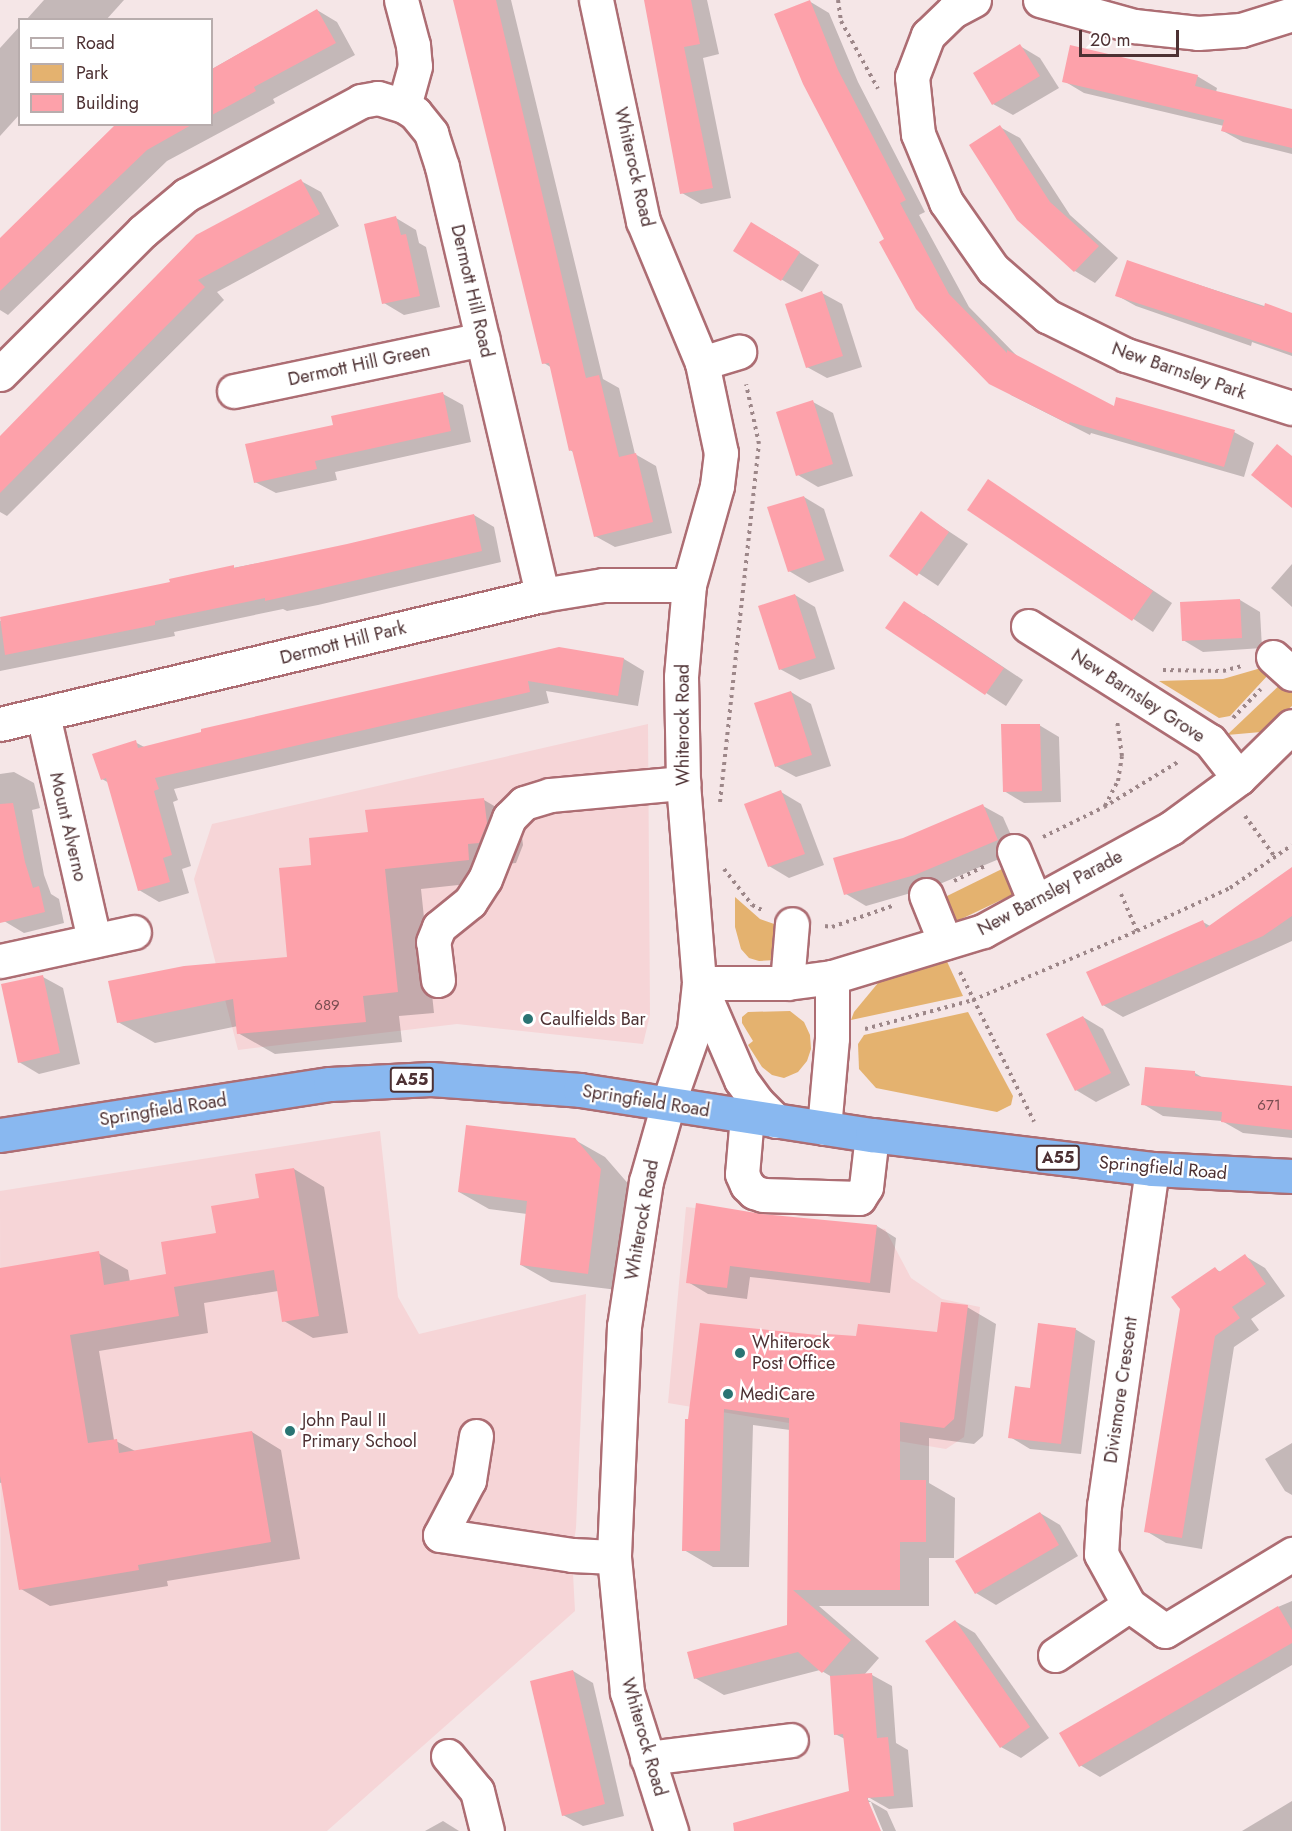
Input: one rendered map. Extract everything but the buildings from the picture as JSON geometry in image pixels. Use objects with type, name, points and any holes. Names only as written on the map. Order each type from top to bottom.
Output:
[{"type":"highway","name":"Springfield Road","points":[[0,1134],[330,1084],[431,1079],[549,1087],[872,1136],[1152,1169],[1292,1176]]},
{"type":"street","points":[[0,374],[143,231],[186,195],[361,101],[378,98],[404,106],[415,66],[413,45],[401,0]]},
{"type":"street","name":"Whiterock Road","points":[[596,0],[643,221],[702,363],[721,453],[717,486],[689,585],[681,677],[683,783],[699,983],[694,1030],[668,1104],[646,1181],[624,1326],[614,1557],[627,1692],[671,1831]]},
{"type":"street","name":"New Barnsley Park","points":[[974,0],[953,10],[928,35],[912,77],[918,134],[946,202],[993,269],[1047,316],[1125,355],[1292,408]]},
{"type":"street","points":[[1040,0],[1134,26],[1198,33],[1241,30],[1292,14]]},
{"type":"street","name":"Dermott Hill Road","points":[[404,106],[415,113],[431,133],[442,167],[542,595]]},
{"type":"street","name":"Dermott Hill Green","points":[[234,391],[483,339]]},
{"type":"street","points":[[702,363],[739,352]]},
{"type":"street","name":"Dermott Hill Park","points":[[0,724],[542,595],[603,585],[689,585]]},
{"type":"street","name":"New Barnsley Grove","points":[[1028,626],[1210,741],[1239,778]]},
{"type":"street","name":"Mount Alverno","points":[[43,715],[93,940]]},
{"type":"street","name":"New Barnsley Parade","points":[[699,983],[786,983],[832,976],[983,931],[1172,828],[1239,778],[1292,726]]},
{"type":"street","points":[[438,980],[433,942],[439,927],[470,902],[485,879],[509,818],[524,803],[549,795],[683,783]]},
{"type":"street","points":[[1014,851],[1035,902]]},
{"type":"street","points":[[926,894],[945,942]]},
{"type":"street","points":[[786,983],[792,924]]},
{"type":"street","points":[[0,961],[134,932]]},
{"type":"street","points":[[825,1128],[832,1038],[832,976]]},
{"type":"street","points":[[699,983],[741,1080],[757,1102],[761,1119],[742,1174],[747,1185],[754,1192],[859,1198],[866,1187],[872,1136]]},
{"type":"street","name":"Divismore Crescent","points":[[1152,1169],[1104,1504],[1101,1554],[1129,1605],[1165,1631],[1292,1554]]},
{"type":"street","points":[[476,1436],[469,1480],[440,1535],[572,1555],[614,1557]]},
{"type":"street","points":[[1055,1655],[1129,1605]]},
{"type":"street","points":[[647,1758],[791,1740]]},
{"type":"street","points":[[448,1756],[477,1791],[487,1831]]},
{"type":"path","points":[[838,0],[841,21],[883,99]]},
{"type":"path","points":[[721,814],[759,444],[739,352]]},
{"type":"path","points":[[1104,807],[1118,781],[1122,756],[1114,681],[1158,669],[1223,671],[1283,666]]},
{"type":"path","points":[[723,876],[722,866],[752,905],[792,924],[832,927],[926,894],[1104,807],[1210,741],[1283,666]]},
{"type":"path","points":[[1250,822],[1275,857]]},
{"type":"path","points":[[832,1038],[973,1000],[1137,931],[1230,888],[1292,845]]},
{"type":"path","points":[[1125,904],[1137,931]]},
{"type":"path","points":[[945,942],[1050,1157]]},
{"type":"shaded area","points":[[648,724],[650,1015],[643,1044],[457,1024],[238,1050],[194,879],[212,824]]},
{"type":"shaded area","name":"John Paul II Primary School","points":[[380,1131],[398,1297],[419,1334],[586,1294],[576,1528],[572,1555],[575,1611],[327,1831],[1,1831],[0,1191]]},
{"type":"shaded area","points":[[686,1207],[885,1229],[911,1278],[942,1299],[980,1307],[964,1437],[946,1449],[668,1403]]},
{"type":"green space","points":[[1268,666],[1269,674],[1230,716],[1219,718],[1159,681],[1223,679]]},
{"type":"green space","points":[[1285,680],[1292,687],[1292,706],[1261,732],[1227,735]]},
{"type":"green space","points":[[1008,866],[1020,891],[957,921],[945,897]]},
{"type":"green space","points":[[735,897],[760,919],[777,925],[775,960],[759,961],[749,958],[741,949],[735,927]]},
{"type":"green space","points":[[944,955],[963,996],[851,1020],[854,1012],[878,983],[895,972]]},
{"type":"green space","points":[[790,1011],[804,1022],[810,1035],[811,1049],[807,1061],[798,1072],[784,1078],[772,1075],[762,1067],[748,1045],[753,1041],[742,1023],[742,1017],[748,1012]]},
{"type":"green space","points":[[968,1012],[1013,1096],[1011,1105],[997,1112],[876,1088],[859,1069],[858,1044],[864,1035]]},
{"type":"place","name":"Caulfields Bar","points":[[528,1019]]},
{"type":"place","name":"Whiterock Post Office","points":[[740,1353]]},
{"type":"place","name":"MediCare","points":[[728,1394]]},
{"type":"place","name":"John Paul II Primary School","points":[[290,1431]]}]
